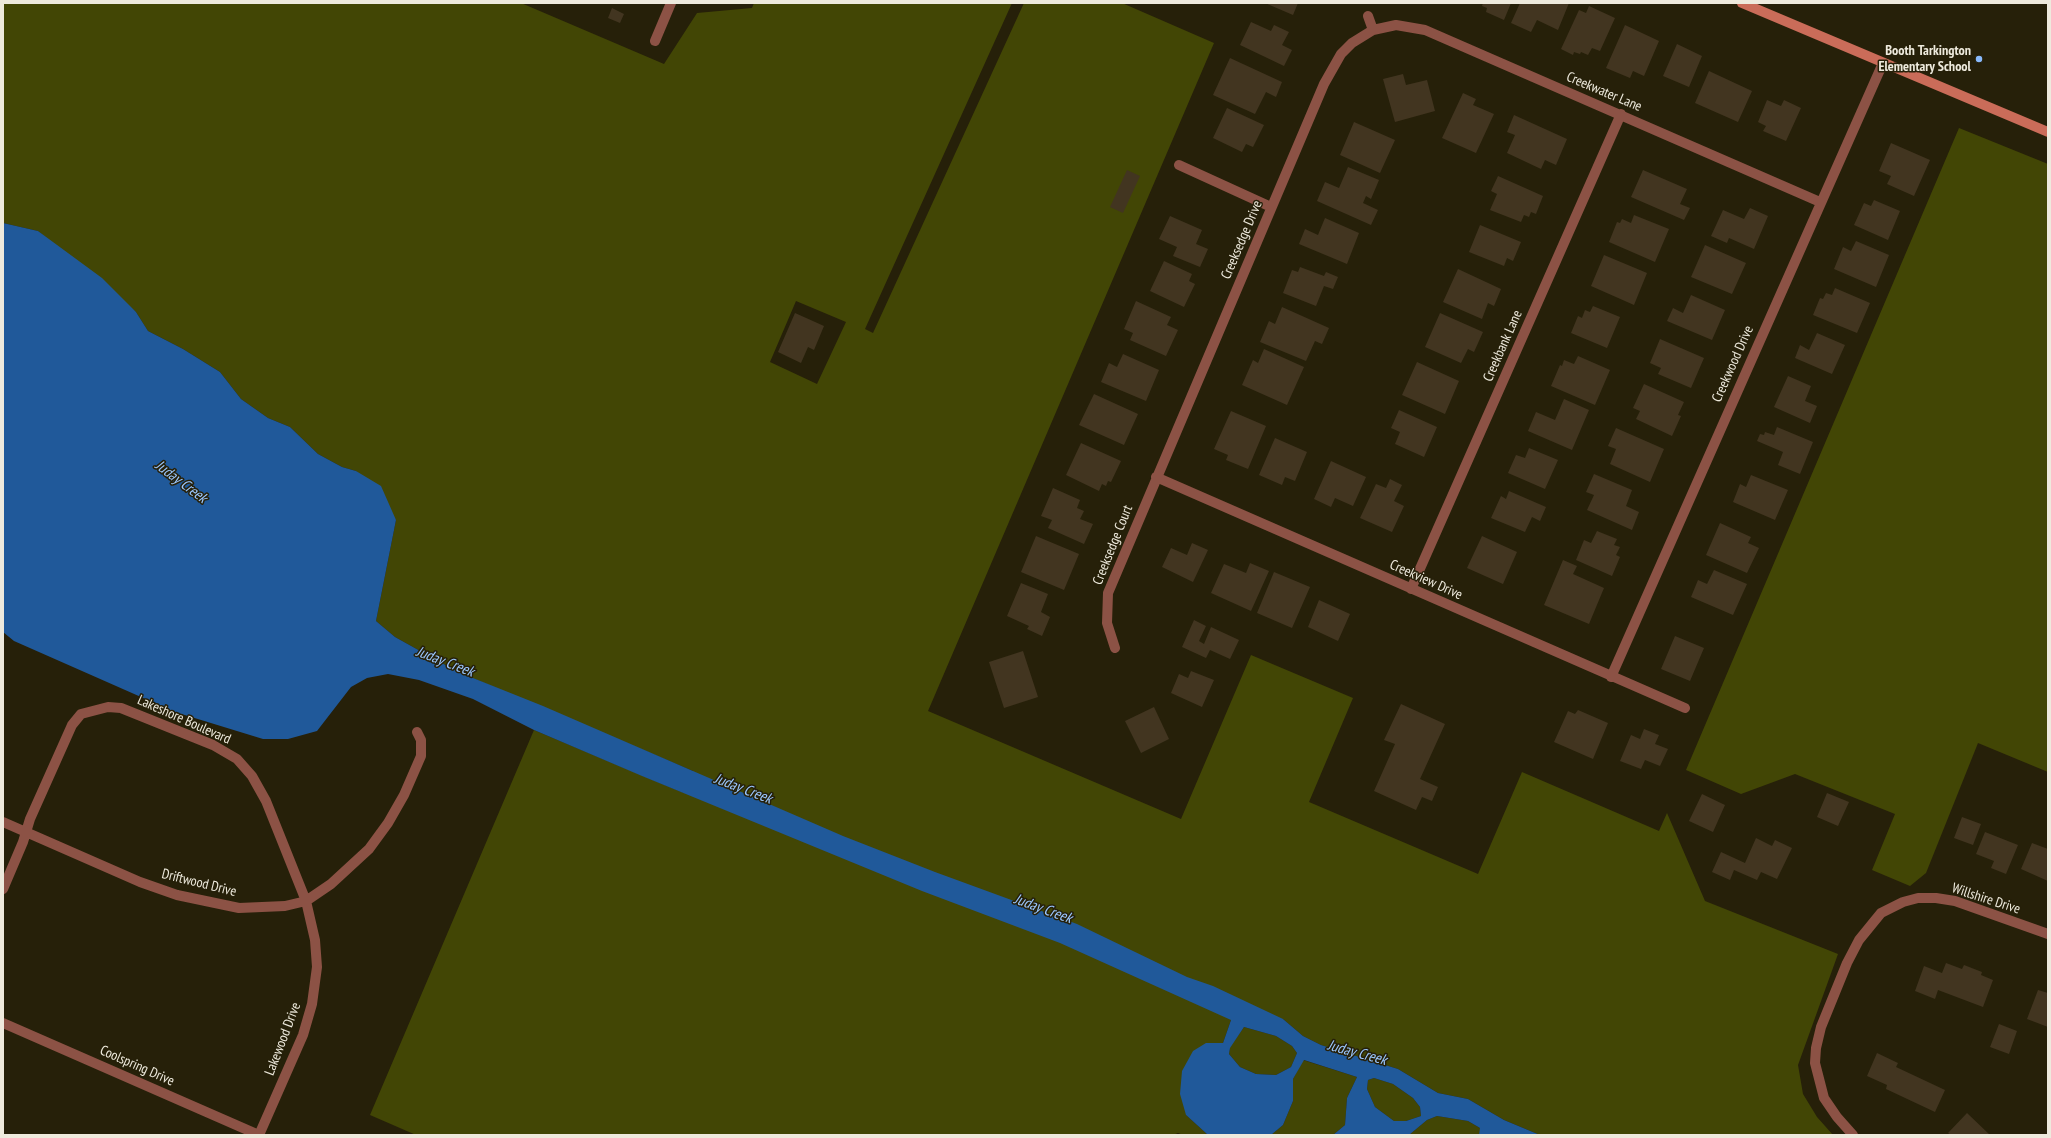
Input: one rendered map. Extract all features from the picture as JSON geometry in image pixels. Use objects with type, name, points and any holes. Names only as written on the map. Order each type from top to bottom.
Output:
[{"type":"street","points":[[655,41],[671,3]]},
{"type":"street","points":[[1742,3],[2048,132]]},
{"type":"street","points":[[1368,16],[1373,30]]},
{"type":"street","name":"Creekwater Lane","points":[[1373,30],[1396,25],[1426,30],[1820,202]]},
{"type":"street","name":"Creeksedge Drive","points":[[1156,477],[1332,68],[1341,54],[1352,43],[1373,30]]},
{"type":"street","name":"Creekwood Drive","points":[[1611,677],[1820,202],[1883,63]]},
{"type":"street","name":"Creekbank Lane","points":[[1411,589],[1621,114]]},
{"type":"street","points":[[1179,166],[1271,207]]},
{"type":"street","name":"Creekview Drive","points":[[1156,477],[1611,677],[1685,708]]},
{"type":"street","name":"Creeksedge Court","points":[[1115,648],[1107,623],[1108,593],[1156,477]]},
{"type":"street","name":"Lakeshore Boulevard","points":[[3,889],[30,819],[72,724],[81,714],[108,707],[121,708],[213,745],[237,759],[252,776],[266,801],[306,901]]},
{"type":"street","name":"Driftwood Drive","points":[[3,822],[140,882],[184,897],[239,908],[269,908],[306,901],[345,872],[369,849],[388,823],[404,795],[421,756],[421,740],[417,732]]},
{"type":"street","name":"Willshire Drive","points":[[1853,1135],[1837,1117],[1824,1098],[1815,1063],[1821,1027],[1847,963],[1859,940],[1881,913],[1898,903],[1918,898],[1936,898],[1955,901],[2048,934]]},
{"type":"street","name":"Lakewood Drive","points":[[259,1135],[303,1035],[312,1004],[317,967],[314,933],[306,901]]},
{"type":"street","name":"Coolspring Drive","points":[[3,1024],[259,1135]]},
{"type":"shaded area","points":[[3,3],[521,3],[664,64],[697,13],[752,8],[754,3],[1012,3],[865,329],[873,333],[1024,3],[1122,3],[1214,43],[928,711],[1181,819],[1251,655],[1353,698],[1309,802],[1478,874],[1522,772],[1659,831],[1667,813],[1705,901],[1838,954],[1798,1065],[1803,1094],[1817,1117],[1833,1135],[1540,1135],[1504,1120],[1468,1099],[1438,1093],[1398,1069],[1321,1045],[1303,1036],[1283,1019],[1231,1020],[1223,1043],[1186,1115],[1208,1135],[1183,1135],[1178,1133],[1173,1135],[416,1135],[370,1115],[534,730],[684,793],[693,771],[458,672],[395,637],[376,621],[396,520],[356,471],[342,467],[318,454],[290,427],[268,418],[241,399],[220,372],[183,349],[148,331],[136,312],[38,231],[3,223]],"holes":[[[796,301],[846,322],[817,384],[770,362]]]},
{"type":"shaded area","points":[[1959,128],[2048,164],[2048,772],[1978,743],[1926,873],[1910,886],[1872,870],[1895,814],[1795,774],[1741,794],[1686,770]]},
{"type":"shaded area","points":[[1244,1027],[1276,1036],[1292,1046],[1297,1053],[1291,1067],[1276,1075],[1256,1074],[1240,1067],[1229,1054],[1230,1047]]},
{"type":"shaded area","points":[[1303,1060],[1357,1077],[1347,1098],[1345,1125],[1333,1135],[1271,1135],[1283,1125],[1293,1101],[1293,1079]]},
{"type":"shaded area","points":[[1374,1078],[1393,1084],[1413,1098],[1420,1107],[1421,1116],[1406,1121],[1394,1121],[1375,1107],[1367,1089],[1368,1080]]},
{"type":"shaded area","points":[[1437,1116],[1468,1121],[1480,1128],[1479,1135],[1409,1135],[1427,1120]]},
{"type":"water","name":"Juday Creek","points":[[3,223],[38,231],[102,278],[136,312],[148,331],[183,349],[220,372],[241,399],[268,418],[290,427],[318,454],[342,467],[356,471],[381,486],[396,520],[376,621],[395,637],[458,672],[543,706],[843,836],[935,872],[1077,924],[1187,977],[1213,986],[1283,1019],[1303,1036],[1321,1045],[1398,1069],[1438,1093],[1468,1099],[1504,1120],[1540,1135],[1479,1135],[1480,1128],[1468,1121],[1437,1116],[1427,1120],[1409,1135],[1333,1135],[1345,1125],[1347,1098],[1357,1077],[1304,1060],[1293,1079],[1293,1101],[1283,1125],[1271,1135],[1208,1135],[1186,1115],[1180,1094],[1182,1071],[1193,1051],[1206,1043],[1223,1043],[1231,1020],[1060,943],[922,891],[534,730],[473,699],[419,680],[388,674],[367,678],[351,687],[317,731],[288,739],[263,739],[175,712],[14,641],[3,632]],"holes":[[[1244,1027],[1276,1036],[1292,1046],[1297,1053],[1291,1067],[1276,1075],[1256,1074],[1240,1067],[1229,1054],[1230,1048]],[[1374,1078],[1393,1084],[1413,1098],[1420,1107],[1421,1116],[1406,1121],[1394,1121],[1375,1107],[1367,1089],[1368,1080]]]},
{"type":"building","points":[[1265,3],[1298,3],[1293,15]]},
{"type":"building","points":[[1483,3],[1511,3],[1504,20],[1486,12],[1487,8],[1482,6]]},
{"type":"building","points":[[1520,3],[1569,3],[1558,30],[1537,20],[1531,32],[1511,23]]},
{"type":"building","points":[[1589,6],[1615,18],[1600,51],[1592,48],[1588,55],[1581,52],[1580,54],[1574,52],[1573,55],[1561,49],[1579,10],[1586,13]]},
{"type":"building","points":[[612,8],[624,14],[620,23],[608,18]]},
{"type":"building","points":[[1251,22],[1271,31],[1274,25],[1289,32],[1282,45],[1292,50],[1284,66],[1240,45]]},
{"type":"building","points":[[1625,25],[1659,41],[1644,76],[1633,71],[1630,78],[1606,68]]},
{"type":"building","points":[[1677,44],[1702,56],[1689,87],[1663,76]]},
{"type":"building","points":[[1230,58],[1282,82],[1276,97],[1266,92],[1255,114],[1213,95]]},
{"type":"building","points":[[1709,71],[1752,91],[1738,122],[1695,103]]},
{"type":"building","points":[[1403,74],[1406,85],[1427,80],[1435,111],[1395,122],[1383,79]]},
{"type":"building","points":[[1463,93],[1476,99],[1473,105],[1494,114],[1476,153],[1442,138]]},
{"type":"building","points":[[1767,100],[1781,106],[1784,100],[1801,108],[1786,141],[1763,131],[1766,126],[1758,122]]},
{"type":"building","points":[[1227,108],[1264,125],[1253,147],[1246,144],[1242,152],[1213,138]]},
{"type":"building","points":[[1514,115],[1567,139],[1556,165],[1545,160],[1541,169],[1507,153],[1515,135],[1507,132]]},
{"type":"building","points":[[1354,122],[1395,140],[1380,173],[1340,155]]},
{"type":"building","points":[[1891,143],[1930,160],[1914,196],[1887,184],[1891,176],[1879,171]]},
{"type":"building","points":[[1348,167],[1379,180],[1371,199],[1366,196],[1363,203],[1378,210],[1371,225],[1317,201],[1325,182],[1339,188]]},
{"type":"building","points":[[1127,170],[1140,176],[1123,213],[1110,207]]},
{"type":"building","points":[[1643,170],[1687,189],[1680,204],[1690,208],[1684,220],[1631,197]]},
{"type":"building","points":[[1498,176],[1543,196],[1536,214],[1531,212],[1529,217],[1524,215],[1521,222],[1490,210],[1497,194],[1491,191]]},
{"type":"building","points":[[1874,200],[1900,211],[1888,240],[1854,225],[1864,203],[1871,206]]},
{"type":"building","points":[[1750,208],[1768,216],[1754,249],[1729,238],[1727,243],[1711,236],[1723,210],[1744,219]]},
{"type":"building","points":[[1634,215],[1669,229],[1655,262],[1609,242],[1617,222],[1620,223],[1622,219],[1631,223]]},
{"type":"building","points":[[1170,216],[1202,230],[1196,244],[1208,249],[1200,267],[1173,256],[1177,247],[1159,239]]},
{"type":"building","points":[[1325,218],[1359,233],[1347,264],[1299,244],[1305,229],[1318,235]]},
{"type":"building","points":[[1480,225],[1521,242],[1513,261],[1507,258],[1504,266],[1469,252]]},
{"type":"building","points":[[1856,241],[1889,255],[1876,287],[1834,269],[1843,247],[1851,251]]},
{"type":"building","points":[[1705,245],[1746,263],[1732,294],[1691,277]]},
{"type":"building","points":[[1604,255],[1647,273],[1634,305],[1591,286]]},
{"type":"building","points":[[1164,261],[1192,274],[1189,281],[1195,284],[1184,307],[1150,291]]},
{"type":"building","points":[[1300,267],[1324,276],[1326,272],[1338,277],[1333,289],[1324,286],[1316,306],[1283,293],[1292,270],[1298,272]]},
{"type":"building","points":[[1458,269],[1501,289],[1494,306],[1488,303],[1482,319],[1443,302]]},
{"type":"building","points":[[1835,288],[1870,303],[1857,333],[1813,315],[1820,298],[1823,299],[1826,293],[1832,295]]},
{"type":"building","points":[[1691,295],[1725,310],[1712,340],[1667,321],[1673,308],[1683,313]]},
{"type":"building","points":[[1136,301],[1171,317],[1167,325],[1178,330],[1166,356],[1130,340],[1133,333],[1124,329]]},
{"type":"building","points":[[1593,306],[1620,317],[1607,348],[1571,333],[1578,316],[1582,318],[1585,310],[1590,312]]},
{"type":"building","points":[[1282,307],[1329,328],[1322,344],[1315,341],[1306,361],[1260,342],[1269,321],[1275,324]]},
{"type":"building","points":[[795,313],[824,326],[814,350],[808,347],[801,363],[778,352]]},
{"type":"building","points":[[1440,313],[1483,332],[1474,352],[1468,349],[1461,363],[1425,347]]},
{"type":"building","points":[[1817,333],[1845,345],[1832,374],[1795,358],[1800,345],[1809,350]]},
{"type":"building","points":[[1660,339],[1704,358],[1691,388],[1658,374],[1661,368],[1650,363]]},
{"type":"building","points":[[1264,349],[1304,367],[1287,405],[1242,385],[1253,360],[1258,363]]},
{"type":"building","points":[[1123,354],[1159,370],[1146,401],[1101,382],[1109,363],[1117,367]]},
{"type":"building","points":[[1578,356],[1610,370],[1595,405],[1551,386],[1560,365],[1562,366],[1564,360],[1574,364]]},
{"type":"building","points":[[1417,362],[1459,381],[1445,414],[1402,395]]},
{"type":"building","points":[[1788,376],[1811,386],[1805,401],[1817,406],[1810,423],[1774,407]]},
{"type":"building","points":[[1644,384],[1684,402],[1678,415],[1681,416],[1672,436],[1636,419],[1640,411],[1633,408]]},
{"type":"building","points":[[1094,394],[1138,414],[1124,445],[1079,425]]},
{"type":"building","points":[[1564,399],[1589,410],[1572,450],[1528,431],[1536,412],[1555,420]]},
{"type":"building","points":[[1399,410],[1437,427],[1424,457],[1395,444],[1400,432],[1391,428]]},
{"type":"building","points":[[1231,411],[1266,426],[1248,469],[1226,460],[1228,455],[1214,449]]},
{"type":"building","points":[[1777,427],[1813,442],[1800,474],[1778,465],[1783,452],[1757,441],[1760,434],[1764,435],[1765,432],[1774,435]]},
{"type":"building","points":[[1616,428],[1664,449],[1650,482],[1610,464],[1616,449],[1608,446]]},
{"type":"building","points":[[1275,438],[1307,452],[1295,481],[1285,477],[1282,485],[1259,475]]},
{"type":"building","points":[[1081,443],[1121,461],[1111,482],[1108,481],[1106,486],[1102,484],[1099,491],[1066,475]]},
{"type":"building","points":[[1529,448],[1558,460],[1545,489],[1508,473],[1516,455],[1525,458]]},
{"type":"building","points":[[1331,461],[1366,477],[1353,506],[1335,498],[1331,507],[1314,499]]},
{"type":"building","points":[[1594,474],[1632,490],[1626,506],[1639,512],[1632,530],[1587,510],[1594,495],[1586,492]]},
{"type":"building","points":[[1751,475],[1788,490],[1775,520],[1733,502],[1740,484],[1746,487]]},
{"type":"building","points":[[1390,479],[1402,485],[1394,501],[1404,506],[1392,532],[1360,518],[1376,484],[1386,488]]},
{"type":"building","points":[[1053,488],[1080,500],[1077,508],[1084,511],[1080,519],[1093,524],[1084,544],[1048,528],[1052,520],[1041,516]]},
{"type":"building","points":[[1509,491],[1546,507],[1540,521],[1532,517],[1525,532],[1491,518],[1501,496],[1506,499]]},
{"type":"building","points":[[1720,523],[1751,537],[1748,543],[1759,548],[1747,573],[1706,555]]},
{"type":"building","points":[[1597,531],[1617,539],[1614,545],[1620,547],[1616,555],[1620,557],[1612,576],[1576,560],[1584,540],[1591,543]]},
{"type":"building","points":[[1036,536],[1079,554],[1064,590],[1021,572]]},
{"type":"building","points":[[1482,536],[1517,552],[1503,584],[1467,568]]},
{"type":"building","points":[[1192,543],[1208,550],[1193,582],[1162,567],[1171,548],[1187,555]]},
{"type":"building","points":[[1563,560],[1577,566],[1573,574],[1604,588],[1589,624],[1544,605]]},
{"type":"building","points":[[1250,563],[1269,571],[1251,611],[1211,593],[1224,564],[1246,573]]},
{"type":"building","points":[[1714,570],[1747,584],[1733,615],[1691,597],[1698,580],[1707,584]]},
{"type":"building","points":[[1274,572],[1310,587],[1292,628],[1257,613]]},
{"type":"building","points":[[1021,583],[1048,594],[1041,612],[1050,617],[1042,636],[1027,629],[1029,626],[1007,616]]},
{"type":"building","points":[[1319,600],[1350,614],[1338,641],[1308,627]]},
{"type":"building","points":[[1194,620],[1206,626],[1199,641],[1204,644],[1211,627],[1239,640],[1230,659],[1210,650],[1206,658],[1182,647]]},
{"type":"building","points":[[1675,636],[1704,648],[1690,681],[1661,669]]},
{"type":"building","points":[[1023,651],[1038,697],[1004,708],[989,662]]},
{"type":"building","points":[[1191,671],[1214,680],[1202,707],[1171,693],[1179,674],[1188,678]]},
{"type":"building","points":[[1401,704],[1445,724],[1420,779],[1438,787],[1432,801],[1422,797],[1416,810],[1374,791],[1395,744],[1384,740]]},
{"type":"building","points":[[1154,707],[1169,739],[1141,753],[1125,721]]},
{"type":"building","points":[[1578,710],[1608,723],[1593,759],[1554,742],[1568,711],[1575,714]]},
{"type":"building","points":[[1644,729],[1659,735],[1655,744],[1668,749],[1660,766],[1645,760],[1641,769],[1620,761],[1631,735],[1640,739]]},
{"type":"building","points":[[1827,793],[1849,802],[1838,826],[1817,817]]},
{"type":"building","points":[[1702,794],[1725,805],[1713,832],[1689,821]]},
{"type":"building","points":[[1962,817],[1981,824],[1973,845],[1954,838]]},
{"type":"building","points":[[1985,832],[2018,845],[2006,874],[1991,868],[1994,861],[1976,854]]},
{"type":"building","points":[[1756,838],[1772,846],[1775,840],[1792,848],[1777,879],[1761,872],[1757,880],[1734,870],[1730,880],[1712,872],[1721,852],[1745,863]]},
{"type":"building","points":[[2032,843],[2048,849],[2048,881],[2021,869]]},
{"type":"building","points":[[1946,963],[1962,969],[1964,965],[1982,972],[1981,975],[1993,980],[1983,1007],[1938,990],[1935,999],[1915,991],[1924,966],[1942,973]]},
{"type":"building","points":[[2038,990],[2048,993],[2048,1027],[2027,1019]]},
{"type":"building","points":[[1999,1024],[2017,1031],[2009,1054],[1990,1047]]},
{"type":"building","points":[[1877,1053],[1898,1063],[1896,1067],[1945,1090],[1935,1112],[1886,1089],[1887,1085],[1867,1076]]},
{"type":"building","points":[[1967,1113],[1990,1135],[1951,1135],[1948,1133]]},
{"type":"place","name":"Booth Tarkington Elementary School","points":[[1979,59]]}]
